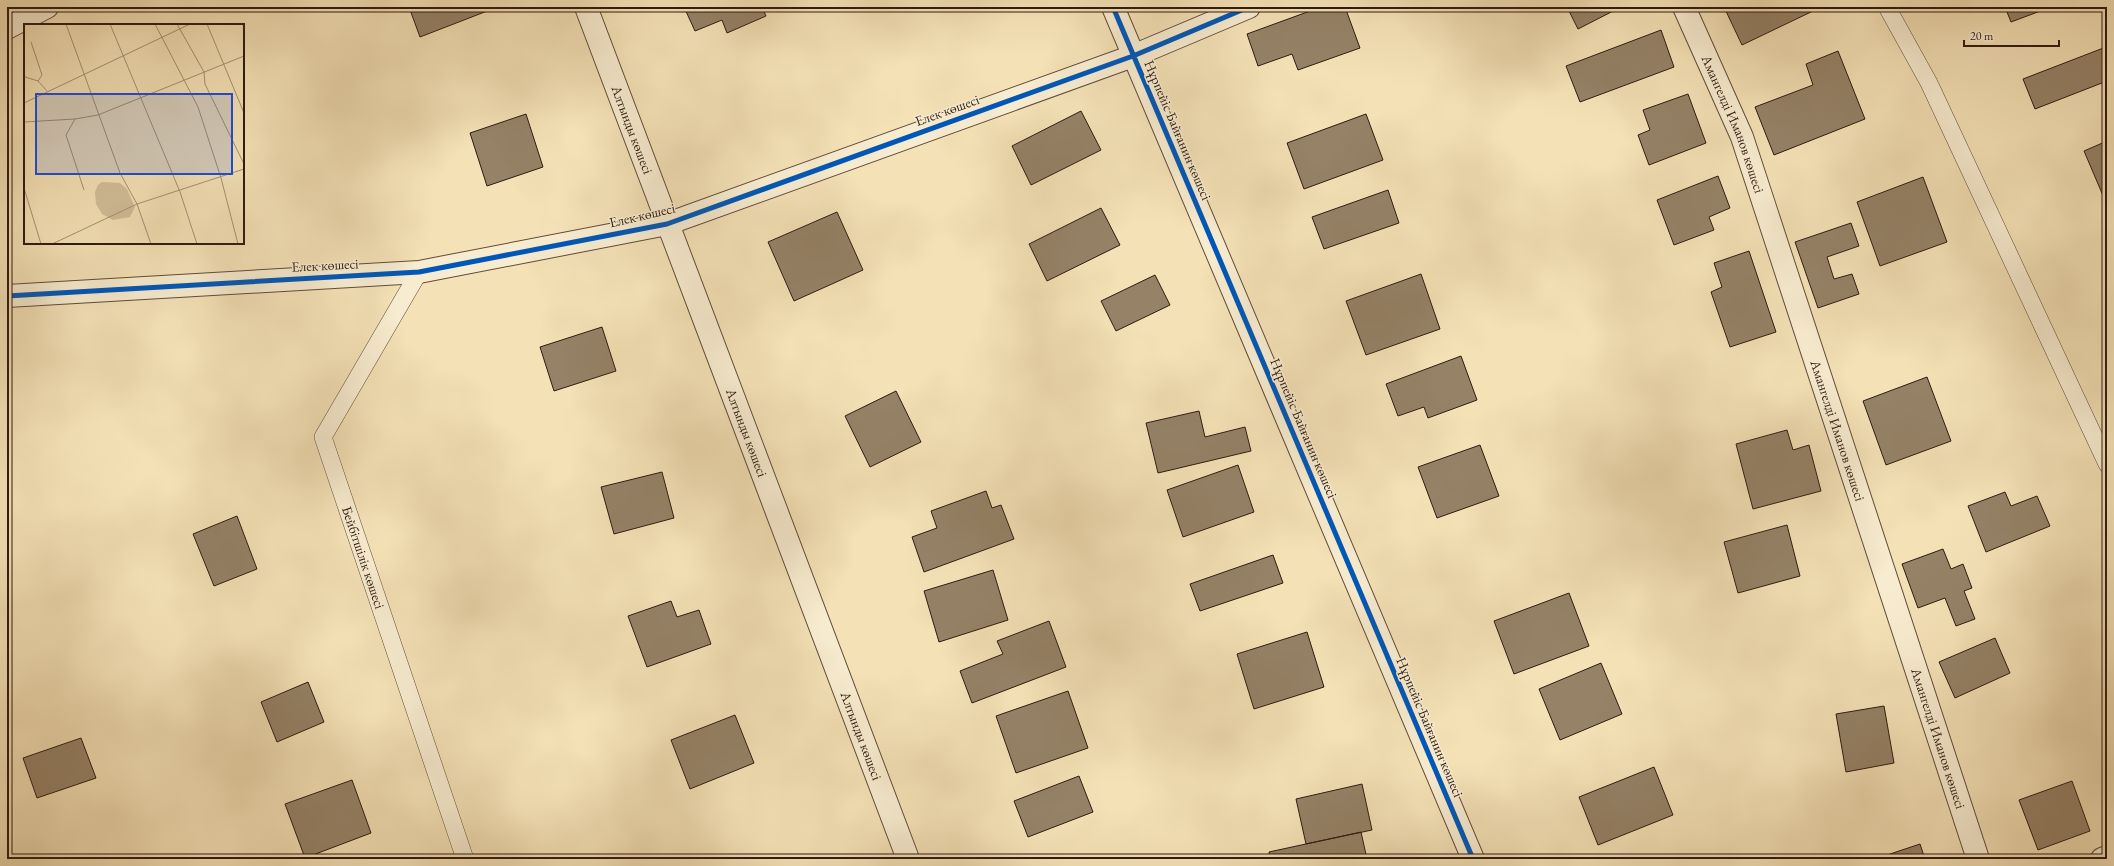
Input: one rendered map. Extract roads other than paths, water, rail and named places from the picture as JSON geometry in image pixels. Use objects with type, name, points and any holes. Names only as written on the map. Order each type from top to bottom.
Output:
[{"type":"street","points":[[7,28],[47,7]]},
{"type":"street","name":"Алтынды көшесі","points":[[586,7],[898,836],[908,859]]},
{"type":"street","name":"Нұрпейіс Байғанин көшесі","points":[[1113,7],[1473,859]]},
{"type":"street","name":"Елек көшесі","points":[[7,296],[419,272],[667,224],[1133,56],[1249,7]]},
{"type":"street","name":"Амангелді Иманов көшесі","points":[[1684,7],[1742,137],[1978,859]]},
{"type":"street","points":[[2102,859],[2107,857]]},
{"type":"lane","points":[[1887,7],[1929,83],[2107,464]]},
{"type":"lane","name":"Бейбітшілік көшесі","points":[[419,272],[323,437],[465,859]]}]
